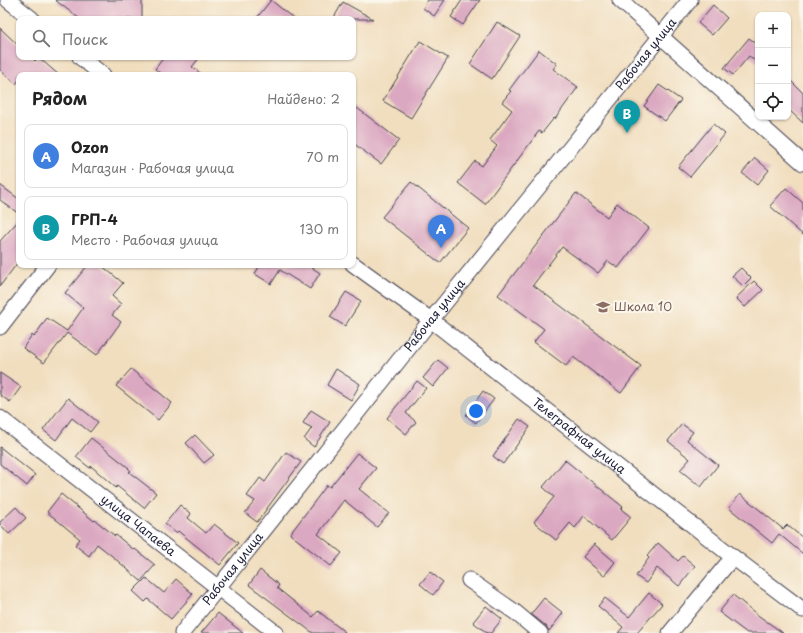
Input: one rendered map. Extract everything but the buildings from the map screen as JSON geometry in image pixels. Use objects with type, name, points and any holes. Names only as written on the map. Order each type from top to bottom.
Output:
[{"type":"street","points":[[8,0],[28,16]]},
{"type":"street","points":[[620,0],[803,164]]},
{"type":"street","name":"Рабочая улица","points":[[182,633],[431,320],[690,0]]},
{"type":"street","points":[[84,60],[99,72]]},
{"type":"street","name":"Телеграфная улица","points":[[356,266],[431,320],[732,558],[803,610]]},
{"type":"street","points":[[0,327],[46,268]]},
{"type":"street","name":"улица Чапаева","points":[[0,418],[276,633]]},
{"type":"street","points":[[670,633],[732,558]]},
{"type":"street","points":[[469,580],[516,612],[540,633]]},
{"type":"place","name":"ГРП-4","points":[[627,133]]},
{"type":"place","name":"Ozon","points":[[441,248]]},
{"type":"place","name":"Школа 10","points":[[603,307]]}]
